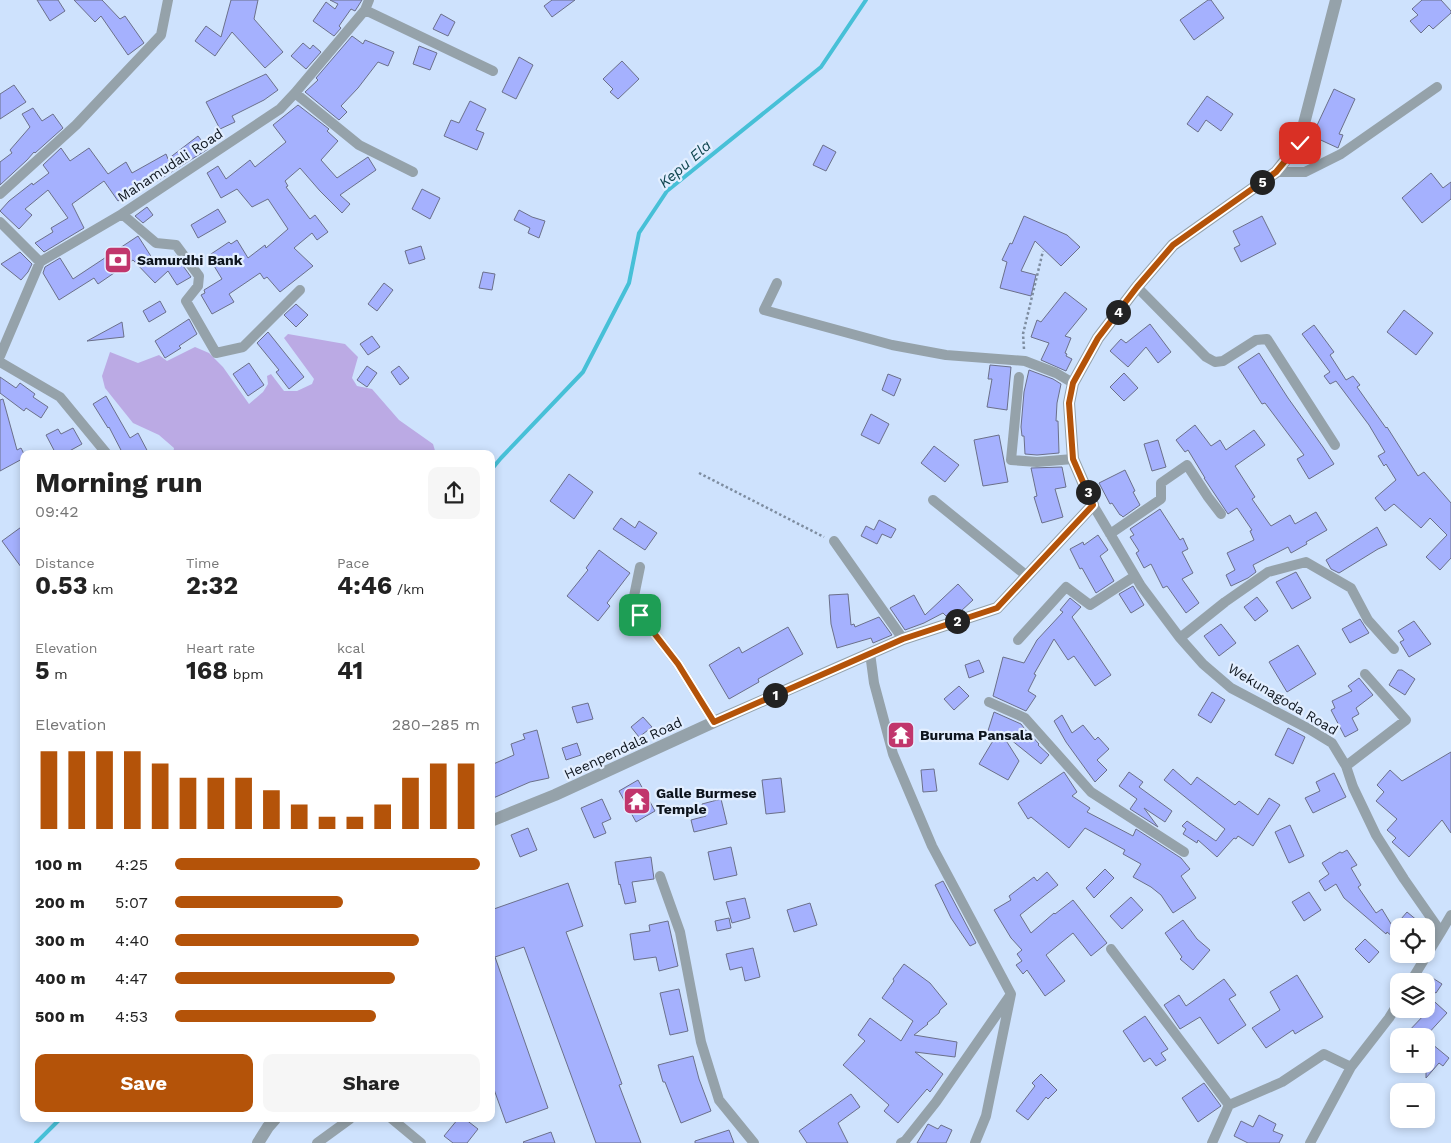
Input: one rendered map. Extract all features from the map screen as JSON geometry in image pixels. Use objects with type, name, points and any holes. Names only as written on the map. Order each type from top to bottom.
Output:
[{"type":"street","points":[[0,194],[76,124],[161,35],[168,0]]},
{"type":"street","points":[[1093,505],[1073,459],[1069,403],[1073,383],[1098,338],[1137,287],[1173,245],[1276,172],[1300,143],[1336,0]]},
{"type":"street","points":[[367,5],[493,71]]},
{"type":"street","name":"Mahamudali Road","points":[[40,262],[122,214],[280,109],[367,5]]},
{"type":"street","points":[[1276,172],[1305,172],[1341,154],[1437,87]]},
{"type":"street","points":[[295,93],[359,145],[413,172]]},
{"type":"street","points":[[122,214],[156,243],[176,246],[199,276],[198,286],[186,300],[216,353],[242,347],[300,290]]},
{"type":"street","points":[[0,222],[40,262],[0,356]]},
{"type":"street","points":[[777,283],[764,310],[892,345],[946,355],[1025,360],[1056,373],[1073,383]]},
{"type":"street","points":[[1137,287],[1206,357],[1214,362],[1223,361],[1256,340],[1267,339],[1335,445]]},
{"type":"street","points":[[0,362],[60,396],[104,450]]},
{"type":"street","points":[[1019,377],[1011,460],[1037,462],[1073,459]]},
{"type":"street","points":[[1110,534],[1161,499],[1161,483],[1187,465],[1221,514]]},
{"type":"street","points":[[933,500],[1027,576]]},
{"type":"street","name":"Wekunagoda Road","points":[[1093,505],[1141,586],[1180,638],[1203,664],[1231,688],[1309,728],[1332,743],[1346,766],[1353,787],[1376,835],[1441,932]]},
{"type":"street","name":"Heenpendala Road","points":[[495,819],[555,795],[714,722],[903,639],[997,608],[1093,505]]},
{"type":"street","points":[[834,542],[903,639]]},
{"type":"street","points":[[1180,638],[1225,602],[1268,572],[1306,562],[1351,588],[1368,620],[1394,650]]},
{"type":"street","points":[[640,567],[633,601],[640,615],[678,664],[714,722]]},
{"type":"street","points":[[1018,640],[1066,588],[1090,605],[1135,576]]},
{"type":"street","points":[[870,653],[874,683],[893,754],[932,846],[1011,994],[986,1116],[975,1143]]},
{"type":"street","points":[[1346,766],[1406,720],[1365,674]]},
{"type":"street","points":[[989,702],[1025,718],[1091,792],[1184,852]]},
{"type":"street","points":[[660,876],[680,932],[701,1042],[719,1100],[754,1143]]},
{"type":"street","points":[[1416,973],[1451,915]]},
{"type":"street","points":[[1112,949],[1228,1106]]},
{"type":"street","points":[[901,1143],[905,1141],[936,1102],[1011,994]]},
{"type":"street","points":[[1310,1143],[1351,1067],[1390,1018]]},
{"type":"street","points":[[1212,1143],[1228,1106],[1282,1082],[1324,1054],[1351,1067]]},
{"type":"street","points":[[258,1143],[272,1122]]},
{"type":"street","points":[[317,1143],[346,1122]]},
{"type":"street","points":[[396,1122],[421,1143]]},
{"type":"path","points":[[1025,360],[1023,334],[1043,251]]},
{"type":"path","points":[[699,473],[834,542]]},
{"type":"shaded area","points":[[288,334],[345,344],[358,357],[352,378],[357,386],[372,389],[399,420],[433,444],[435,450],[174,450],[174,448],[159,435],[133,423],[105,388],[102,376],[110,352],[138,363],[159,355],[167,361],[195,347],[209,353],[223,367],[249,404],[263,392],[268,384],[267,376],[271,374],[284,391],[297,391],[312,384],[314,379],[284,338]]},
{"type":"building","points":[[37,0],[58,0],[65,11],[50,21]]},
{"type":"building","points":[[74,0],[102,0],[120,19],[125,16],[144,43],[128,55],[101,16],[95,22]]},
{"type":"building","points":[[231,0],[258,0],[254,19],[283,52],[265,68],[232,32],[215,56],[195,41],[206,26],[221,37]]},
{"type":"building","points":[[330,0],[362,0],[355,11],[351,9],[339,26],[341,28],[334,36],[313,21],[326,2],[335,9],[338,4]]},
{"type":"building","points":[[552,0],[575,0],[552,17],[544,6]]},
{"type":"building","points":[[1208,0],[1211,0],[1224,18],[1194,40],[1180,20]]},
{"type":"building","points":[[1422,0],[1441,0],[1451,13],[1433,29],[1429,25],[1421,33],[1410,21],[1418,15],[1412,9]]},
{"type":"building","points":[[441,14],[455,22],[448,36],[433,29]]},
{"type":"building","points":[[352,36],[363,44],[365,40],[394,52],[388,66],[378,62],[341,106],[347,112],[339,120],[305,92],[318,80],[316,78]]},
{"type":"building","points":[[303,43],[310,49],[313,45],[321,52],[306,69],[291,56]]},
{"type":"building","points":[[419,46],[437,53],[430,70],[413,64]]},
{"type":"building","points":[[519,57],[533,65],[516,99],[502,92]]},
{"type":"building","points":[[622,61],[639,79],[618,99],[610,92],[613,89],[603,79]]},
{"type":"building","points":[[266,74],[278,90],[264,100],[232,116],[235,122],[220,129],[206,102]]},
{"type":"building","points":[[14,85],[26,102],[0,119],[0,94]]},
{"type":"building","points":[[1334,89],[1355,99],[1339,134],[1343,135],[1338,148],[1312,136]]},
{"type":"building","points":[[1207,96],[1233,114],[1221,131],[1206,120],[1198,132],[1187,124]]},
{"type":"building","points":[[470,101],[486,109],[476,130],[484,133],[477,150],[444,136],[451,120],[459,123]]},
{"type":"building","points":[[298,105],[329,129],[327,131],[338,141],[321,160],[337,178],[368,157],[376,170],[340,195],[350,204],[342,213],[300,168],[285,181],[288,186],[286,187],[310,219],[315,215],[328,232],[317,240],[312,233],[294,248],[313,266],[280,292],[267,277],[264,279],[260,273],[229,294],[234,302],[212,314],[201,295],[205,293],[204,290],[222,279],[208,256],[229,242],[231,244],[237,240],[248,258],[265,245],[266,248],[288,229],[268,199],[252,207],[237,189],[221,198],[207,173],[218,166],[226,179],[250,160],[255,167],[286,142],[273,125]]},
{"type":"building","points":[[33,108],[42,121],[53,114],[63,128],[34,152],[0,185],[0,162],[12,153],[10,150],[30,127],[22,114]]},
{"type":"building","points":[[198,136],[208,149],[157,181],[155,177],[118,201],[104,181],[72,204],[84,228],[44,252],[35,243],[53,232],[51,228],[68,218],[48,190],[25,209],[32,215],[19,229],[0,211],[9,201],[32,183],[33,185],[49,173],[43,165],[61,148],[70,161],[89,148],[108,174],[126,162],[132,173],[166,154],[168,159]]},
{"type":"building","points":[[823,145],[836,152],[826,171],[813,165]]},
{"type":"building","points":[[1431,173],[1443,188],[1451,182],[1451,199],[1422,223],[1402,198]]},
{"type":"building","points":[[422,189],[440,198],[430,219],[412,209]]},
{"type":"building","points":[[147,207],[153,215],[143,223],[135,216]]},
{"type":"building","points":[[218,209],[226,222],[198,238],[191,225]]},
{"type":"building","points":[[519,210],[545,221],[539,238],[528,233],[530,228],[514,220]]},
{"type":"building","points":[[1024,216],[1067,235],[1080,247],[1061,266],[1035,241],[1021,271],[1036,275],[1031,296],[1000,288],[1007,262],[1002,260],[1010,243],[1012,244]]},
{"type":"building","points":[[1262,216],[1276,244],[1241,262],[1234,248],[1240,245],[1233,231]]},
{"type":"building","points":[[138,236],[154,261],[156,259],[161,264],[176,256],[191,277],[177,285],[168,271],[155,283],[133,260],[98,284],[94,278],[59,300],[43,273],[45,267],[60,258],[73,279]]},
{"type":"building","points":[[421,246],[425,259],[409,264],[405,251]]},
{"type":"building","points":[[20,252],[32,264],[21,280],[1,264]]},
{"type":"building","points":[[483,272],[495,274],[492,290],[479,288]]},
{"type":"building","points":[[384,283],[393,290],[377,311],[368,304]]},
{"type":"building","points":[[1065,292],[1087,309],[1065,336],[1071,338],[1065,353],[1067,354],[1066,356],[1072,359],[1066,371],[1041,360],[1049,343],[1031,337],[1037,320],[1041,322]]},
{"type":"building","points":[[160,301],[166,312],[149,322],[143,311]]},
{"type":"building","points":[[296,304],[308,315],[296,327],[284,315]]},
{"type":"building","points":[[1404,310],[1433,333],[1416,355],[1387,332]]},
{"type":"building","points":[[189,319],[197,334],[179,346],[181,348],[165,358],[155,341]]},
{"type":"building","points":[[122,322],[124,337],[87,341]]},
{"type":"building","points":[[1150,324],[1171,352],[1158,363],[1146,347],[1128,367],[1110,351],[1121,339],[1126,343]]},
{"type":"building","points":[[1314,325],[1334,352],[1330,355],[1346,380],[1353,376],[1360,385],[1357,387],[1387,427],[1418,476],[1424,472],[1451,503],[1451,558],[1440,570],[1426,557],[1447,535],[1430,518],[1421,528],[1394,504],[1385,511],[1375,498],[1396,480],[1386,464],[1384,466],[1378,456],[1385,452],[1369,425],[1336,381],[1330,384],[1324,376],[1330,372],[1302,334]]},
{"type":"building","points":[[268,332],[304,377],[289,389],[276,372],[279,370],[257,343]]},
{"type":"building","points":[[372,336],[380,347],[368,355],[360,344]]},
{"type":"building","points":[[1259,353],[1334,464],[1309,479],[1297,459],[1304,455],[1265,403],[1262,404],[1238,367]]},
{"type":"building","points":[[249,363],[264,385],[248,396],[233,374]]},
{"type":"building","points":[[990,365],[1011,367],[1007,410],[987,407],[992,379],[988,379]]},
{"type":"building","points":[[367,366],[377,373],[367,387],[357,380]]},
{"type":"building","points":[[399,366],[409,378],[400,385],[391,372]]},
{"type":"building","points":[[1029,370],[1061,384],[1056,421],[1058,421],[1059,453],[1025,454],[1024,436],[1022,436],[1021,427],[1024,392]]},
{"type":"building","points":[[1124,373],[1138,388],[1124,401],[1110,387]]},
{"type":"building","points":[[888,374],[901,379],[894,396],[882,390]]},
{"type":"building","points":[[0,377],[16,388],[20,383],[35,394],[33,397],[48,407],[41,418],[26,408],[24,411],[0,393]]},
{"type":"building","points":[[106,396],[130,438],[138,433],[147,450],[121,450],[109,427],[93,404]]},
{"type":"building","points":[[3,399],[17,450],[21,448],[22,450],[20,450],[20,460],[0,471],[0,400]]},
{"type":"building","points":[[871,414],[889,424],[879,444],[861,435]]},
{"type":"building","points":[[1195,425],[1211,446],[1220,440],[1226,450],[1254,430],[1265,445],[1235,466],[1255,497],[1252,499],[1268,522],[1271,526],[1290,515],[1295,524],[1316,512],[1327,530],[1291,553],[1288,547],[1253,565],[1256,572],[1231,586],[1226,575],[1235,570],[1227,553],[1254,540],[1250,531],[1252,530],[1237,508],[1228,514],[1188,450],[1185,452],[1176,440]]},
{"type":"building","points":[[73,428],[82,444],[71,450],[54,450],[46,435],[58,429],[61,434]]},
{"type":"building","points":[[999,435],[1008,482],[983,486],[974,440]]},
{"type":"building","points":[[1158,440],[1166,467],[1152,471],[1144,444]]},
{"type":"building","points":[[934,446],[959,465],[945,482],[921,463]]},
{"type":"building","points":[[1062,467],[1066,487],[1055,489],[1063,517],[1042,523],[1034,497],[1037,496],[1031,468]]},
{"type":"building","points":[[1125,470],[1140,505],[1123,517],[1112,503],[1110,504],[1099,483]]},
{"type":"building","points":[[569,474],[593,492],[574,519],[550,501]]},
{"type":"building","points":[[1160,509],[1180,540],[1183,538],[1188,549],[1182,552],[1193,573],[1182,579],[1199,603],[1186,613],[1167,586],[1163,588],[1151,564],[1144,568],[1136,553],[1139,551],[1130,537],[1134,535],[1130,529]]},
{"type":"building","points":[[621,518],[635,528],[639,521],[657,533],[645,550],[613,529]]},
{"type":"building","points":[[879,520],[896,529],[891,538],[882,534],[877,544],[861,536],[866,526],[874,530]]},
{"type":"building","points":[[1377,527],[1387,545],[1339,573],[1331,569],[1326,560]]},
{"type":"building","points":[[20,528],[20,566],[2,541]]},
{"type":"building","points":[[1098,535],[1108,550],[1100,556],[1114,581],[1096,593],[1082,568],[1080,569],[1070,549],[1083,542],[1084,545]]},
{"type":"building","points":[[599,550],[630,573],[607,603],[610,606],[598,621],[567,596],[588,570],[586,568]]},
{"type":"building","points":[[1296,572],[1311,598],[1292,609],[1276,582]]},
{"type":"building","points":[[958,584],[973,600],[961,611],[946,616],[943,613],[905,630],[890,608],[914,595],[925,615]]},
{"type":"building","points":[[1133,586],[1144,605],[1131,613],[1119,594]]},
{"type":"building","points":[[848,594],[851,625],[854,624],[855,627],[879,617],[892,635],[873,643],[871,638],[837,648],[831,624],[829,595]]},
{"type":"building","points":[[1257,597],[1268,611],[1255,621],[1244,607]]},
{"type":"building","points":[[1070,598],[1081,607],[1072,617],[1111,675],[1095,686],[1074,656],[1068,660],[1054,639],[1034,674],[1036,675],[1028,691],[1036,696],[1026,711],[993,696],[1003,657],[1024,663],[1037,640],[1063,612],[1060,610]]},
{"type":"building","points":[[1360,619],[1369,633],[1350,643],[1342,629]]},
{"type":"building","points":[[1414,621],[1431,644],[1409,657],[1400,642],[1404,640],[1398,631]]},
{"type":"building","points":[[1221,624],[1236,643],[1219,656],[1204,636]]},
{"type":"building","points":[[788,627],[803,654],[758,679],[759,682],[729,699],[709,665],[739,647],[742,653]]},
{"type":"building","points":[[1298,645],[1316,674],[1287,692],[1269,662]]},
{"type":"building","points":[[979,660],[984,672],[969,678],[965,665]]},
{"type":"building","points":[[1398,670],[1402,670],[1415,679],[1405,695],[1389,685]]},
{"type":"building","points":[[1359,678],[1373,695],[1356,708],[1359,714],[1352,718],[1358,730],[1345,737],[1331,710],[1335,708],[1332,701],[1352,691],[1348,686]]},
{"type":"building","points":[[959,686],[969,696],[954,710],[944,699]]},
{"type":"building","points":[[1212,692],[1225,700],[1211,723],[1198,715]]},
{"type":"building","points":[[588,703],[593,719],[577,723],[572,707]]},
{"type":"building","points":[[994,712],[1021,724],[1049,755],[1041,764],[1000,731],[1019,761],[1008,780],[979,764],[994,739],[986,737]]},
{"type":"building","points":[[1062,715],[1072,733],[1083,725],[1095,740],[1098,737],[1109,749],[1097,760],[1107,770],[1095,782],[1066,742],[1054,721]]},
{"type":"building","points":[[643,717],[652,727],[639,737],[631,727]]},
{"type":"building","points":[[1288,728],[1305,737],[1293,764],[1275,755]]},
{"type":"building","points":[[537,730],[549,778],[530,782],[495,797],[495,763],[514,755],[511,744],[525,739],[523,734]]},
{"type":"building","points":[[577,743],[581,755],[566,760],[562,748]]},
{"type":"building","points":[[1451,752],[1451,833],[1442,820],[1409,857],[1392,842],[1396,838],[1387,830],[1397,819],[1376,801],[1384,792],[1377,785],[1390,770],[1402,781]]},
{"type":"building","points":[[934,769],[937,791],[923,792],[921,770]]},
{"type":"building","points":[[1173,769],[1191,785],[1197,777],[1235,805],[1239,801],[1258,815],[1269,798],[1280,805],[1253,846],[1238,836],[1217,857],[1198,840],[1197,843],[1183,834],[1186,829],[1182,826],[1187,821],[1216,841],[1225,829],[1164,780]]},
{"type":"building","points":[[1064,772],[1077,792],[1072,796],[1090,808],[1087,812],[1133,836],[1136,829],[1181,858],[1190,869],[1181,876],[1196,898],[1173,913],[1161,895],[1133,877],[1141,864],[1123,854],[1125,850],[1085,828],[1069,848],[1031,817],[1028,819],[1018,803]]},
{"type":"building","points":[[1129,772],[1143,782],[1139,787],[1172,811],[1165,822],[1144,808],[1158,827],[1130,809],[1137,799],[1119,786]]},
{"type":"building","points":[[1334,773],[1346,797],[1313,813],[1305,798],[1320,791],[1316,782]]},
{"type":"building","points":[[781,778],[785,812],[766,814],[762,780]]},
{"type":"building","name":"Galle Burmese Temple","points":[[638,780],[655,811],[636,822],[619,791]]},
{"type":"building","points":[[602,799],[611,819],[602,823],[606,833],[594,838],[581,808]]},
{"type":"building","points":[[721,799],[727,824],[694,832],[691,820],[706,816],[702,804]]},
{"type":"building","points":[[1290,825],[1304,856],[1289,863],[1275,832]]},
{"type":"building","points":[[528,828],[537,850],[520,857],[511,835]]},
{"type":"building","points":[[731,847],[737,875],[714,880],[708,852]]},
{"type":"building","points":[[1347,850],[1357,865],[1351,868],[1361,885],[1358,887],[1376,913],[1382,909],[1390,922],[1390,934],[1387,932],[1386,934],[1344,898],[1336,884],[1325,891],[1319,881],[1329,874],[1322,863],[1340,852],[1342,853]]},
{"type":"building","points":[[651,857],[654,879],[632,882],[636,902],[625,904],[615,862]]},
{"type":"building","points":[[1105,869],[1114,878],[1094,898],[1086,888]]},
{"type":"building","points":[[1047,872],[1058,885],[1020,915],[1031,933],[1054,913],[1073,900],[1107,943],[1091,956],[1073,933],[1046,955],[1065,981],[1045,996],[1027,970],[1023,974],[1016,965],[1022,961],[1017,954],[1022,950],[1011,938],[994,910],[1011,900],[1009,896],[1034,877],[1037,881]]},
{"type":"building","points":[[943,881],[976,943],[970,946],[951,918],[935,885]]},
{"type":"building","points":[[568,883],[583,926],[566,932],[622,1084],[619,1085],[641,1143],[596,1143],[524,947],[495,957],[495,909]]},
{"type":"building","points":[[1309,892],[1321,910],[1304,921],[1292,902]]},
{"type":"building","points":[[1131,897],[1143,910],[1122,929],[1110,916]]},
{"type":"building","points":[[745,898],[750,918],[732,923],[726,902]]},
{"type":"building","points":[[810,903],[817,925],[794,932],[787,910]]},
{"type":"building","points":[[1407,912],[1414,918],[1402,918]]},
{"type":"building","points":[[729,918],[731,928],[717,931],[715,921]]},
{"type":"building","points":[[1183,920],[1197,939],[1210,950],[1193,970],[1180,959],[1182,957],[1165,933]]},
{"type":"building","points":[[668,921],[678,966],[659,971],[656,957],[634,960],[630,934],[650,931],[649,925]]},
{"type":"building","points":[[1365,939],[1379,952],[1369,963],[1355,949]]},
{"type":"building","points":[[753,948],[760,977],[745,981],[742,967],[730,970],[726,954]]},
{"type":"building","points":[[495,957],[548,1108],[506,1123],[495,1092]]},
{"type":"building","points":[[904,964],[930,983],[947,1004],[928,1024],[914,1035],[957,1042],[955,1057],[915,1052],[943,1074],[930,1092],[927,1089],[898,1123],[884,1111],[889,1105],[843,1065],[865,1041],[858,1035],[870,1018],[901,1041],[913,1021],[882,998]]},
{"type":"building","points":[[1297,975],[1323,1017],[1295,1034],[1293,1030],[1266,1048],[1252,1028],[1280,1010],[1270,992]]},
{"type":"building","points":[[1224,979],[1236,995],[1229,999],[1246,1025],[1218,1044],[1200,1017],[1180,1029],[1164,1005],[1179,995],[1186,1006]]},
{"type":"building","points":[[1435,980],[1442,984],[1435,992]]},
{"type":"building","points":[[679,989],[688,1031],[670,1035],[660,993]]},
{"type":"building","points":[[1435,1002],[1447,1013],[1433,1028],[1412,1028],[1421,1018],[1435,1018]]},
{"type":"building","points":[[1145,1016],[1168,1049],[1161,1053],[1166,1060],[1156,1066],[1150,1058],[1144,1062],[1123,1031]]},
{"type":"building","points":[[1435,1046],[1449,1058],[1443,1066],[1439,1063],[1435,1068]]},
{"type":"building","points":[[693,1056],[711,1111],[681,1123],[665,1082],[663,1082],[658,1065]]},
{"type":"building","points":[[1041,1074],[1057,1090],[1048,1099],[1046,1097],[1028,1120],[1016,1111],[1035,1086],[1032,1083]]},
{"type":"building","points":[[1204,1083],[1221,1106],[1198,1122],[1182,1098]]},
{"type":"building","points":[[851,1094],[860,1107],[838,1123],[848,1143],[807,1143],[799,1131]]},
{"type":"building","points":[[1259,1115],[1276,1124],[1273,1131],[1283,1135],[1279,1143],[1248,1143],[1234,1136],[1241,1121],[1253,1127]]},
{"type":"building","points":[[456,1122],[469,1122],[478,1129],[467,1143],[453,1143],[444,1136]]},
{"type":"building","points":[[928,1124],[938,1129],[941,1125],[952,1130],[946,1143],[917,1143]]},
{"type":"building","points":[[729,1130],[734,1143],[695,1143],[695,1141]]},
{"type":"building","points":[[551,1132],[555,1143],[523,1142]]},
{"type":"waterway","name":"Kepu Ela","points":[[495,465],[583,372],[629,283],[639,233],[667,191],[821,67],[866,0]]},
{"type":"waterway","name":"Kepu Ela","points":[[36,1143],[57,1122]]},
{"type":"place","name":"Samurdhi Bank","points":[[118,260]]},
{"type":"place","name":"Buruma Pansala","points":[[901,735]]},
{"type":"place","name":"Galle Burmese Temple","points":[[637,801]]},
{"type":"route","points":[[640,615],[678,664],[714,722],[903,639],[997,608],[1093,505],[1073,459],[1069,403],[1073,383],[1098,338],[1137,287],[1173,245],[1276,172],[1300,143]]}]
